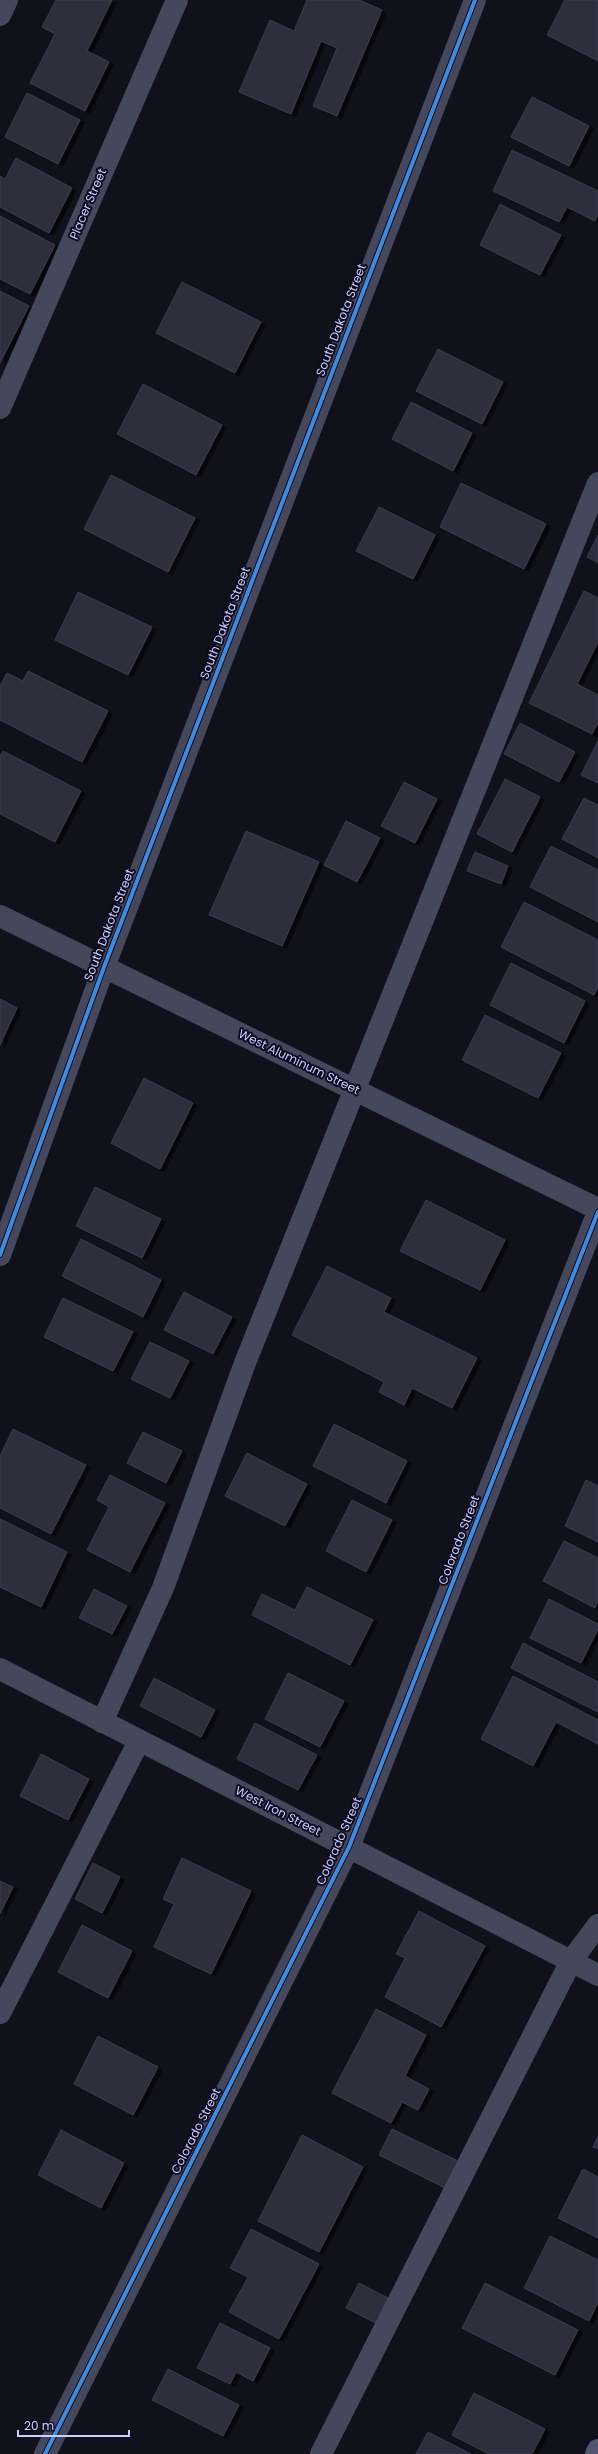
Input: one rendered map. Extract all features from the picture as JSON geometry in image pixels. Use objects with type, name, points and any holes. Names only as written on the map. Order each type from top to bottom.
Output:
[{"type":"main road","points":[[596,2454],[598,2450]]},
{"type":"street","points":[[0,15],[7,0]]},
{"type":"street","name":"Placer Street","points":[[0,408],[177,0]]},
{"type":"street","name":"South Dakota Street","points":[[0,1255],[104,967],[475,0]]},
{"type":"street","points":[[102,1722],[163,1588],[245,1363],[356,1090],[386,1010],[598,483]]},
{"type":"street","name":"West Aluminum Street","points":[[0,916],[598,1209]]},
{"type":"street","name":"Colorado Street","points":[[45,2454],[349,1847],[598,1212]]},
{"type":"street","name":"West Iron Street","points":[[0,1669],[598,1974]]},
{"type":"street","points":[[0,2013],[139,1741]]},
{"type":"street","points":[[321,2454],[571,1961],[598,1925]]},
{"type":"building","points":[[56,0],[112,0],[87,51],[109,62],[85,111],[30,83],[55,34],[42,27]]},
{"type":"building","points":[[307,0],[359,0],[382,10],[337,116],[313,106],[337,48],[321,41],[291,114],[239,92],[270,20],[294,31]]},
{"type":"building","points":[[565,0],[598,0],[598,61],[547,35]]},
{"type":"building","points":[[27,93],[80,120],[58,164],[5,137]]},
{"type":"building","points":[[532,97],[589,126],[569,166],[511,137]]},
{"type":"building","points":[[512,150],[598,191],[598,214],[595,221],[567,207],[559,222],[493,191]]},
{"type":"building","points":[[16,158],[72,188],[49,233],[0,207],[0,176],[5,179]]},
{"type":"building","points":[[500,204],[561,235],[540,275],[480,245]]},
{"type":"building","points":[[0,216],[55,245],[30,294],[0,279]]},
{"type":"building","points":[[182,282],[261,322],[235,373],[156,333]]},
{"type":"building","points":[[0,291],[29,306],[0,363]]},
{"type":"building","points":[[438,349],[503,382],[482,424],[416,391]]},
{"type":"building","points":[[143,384],[222,425],[196,475],[117,434]]},
{"type":"building","points":[[411,402],[472,433],[453,471],[392,439]]},
{"type":"building","points":[[111,475],[195,518],[168,572],[84,529]]},
{"type":"building","points":[[461,483],[546,524],[524,569],[440,527]]},
{"type":"building","points":[[379,507],[435,535],[413,579],[356,551]]},
{"type":"building","points":[[598,535],[598,563],[587,557]]},
{"type":"building","points":[[584,591],[598,598],[598,642],[577,684],[598,695],[598,723],[592,734],[529,703]]},
{"type":"building","points":[[78,592],[152,627],[128,675],[55,640]]},
{"type":"building","points":[[28,671],[108,711],[82,762],[0,720],[0,686],[7,673],[23,681]]},
{"type":"building","points":[[520,723],[575,752],[559,782],[504,754]]},
{"type":"building","points":[[598,741],[598,783],[581,775]]},
{"type":"building","points":[[3,751],[81,791],[55,842],[0,814],[0,756]]},
{"type":"building","points":[[505,779],[540,797],[512,852],[477,834]]},
{"type":"building","points":[[404,782],[437,799],[415,843],[381,826]]},
{"type":"building","points":[[584,798],[598,805],[598,858],[562,839]]},
{"type":"building","points":[[346,821],[380,838],[357,882],[324,865]]},
{"type":"building","points":[[246,831],[319,862],[282,946],[209,915]]},
{"type":"building","points":[[551,846],[598,870],[598,922],[530,887]]},
{"type":"building","points":[[475,852],[508,866],[501,884],[467,871]]},
{"type":"building","points":[[524,902],[598,940],[598,987],[594,995],[501,947]]},
{"type":"building","points":[[511,963],[585,1001],[564,1043],[490,1005]]},
{"type":"building","points":[[0,999],[17,1008],[0,1045]]},
{"type":"building","points":[[485,1015],[561,1053],[538,1098],[462,1060]]},
{"type":"building","points":[[144,1078],[193,1103],[160,1169],[111,1143]]},
{"type":"building","points":[[95,1187],[161,1219],[142,1258],[76,1226]]},
{"type":"building","points":[[426,1200],[505,1240],[480,1290],[400,1251]]},
{"type":"building","points":[[81,1239],[161,1280],[143,1317],[62,1276]]},
{"type":"building","points":[[327,1266],[391,1298],[384,1312],[477,1358],[452,1408],[412,1388],[404,1405],[379,1392],[384,1382],[292,1335]]},
{"type":"building","points":[[184,1292],[232,1317],[213,1354],[164,1330]]},
{"type":"building","points":[[63,1298],[133,1332],[113,1371],[44,1337]]},
{"type":"building","points":[[150,1342],[189,1361],[170,1398],[131,1379]]},
{"type":"building","points":[[334,1424],[407,1461],[386,1503],[313,1466]]},
{"type":"building","points":[[13,1429],[86,1465],[51,1534],[0,1508],[0,1456]]},
{"type":"building","points":[[143,1432],[182,1451],[166,1483],[127,1463]]},
{"type":"building","points":[[247,1453],[307,1484],[285,1526],[225,1496]]},
{"type":"building","points":[[110,1475],[165,1503],[130,1572],[87,1550],[109,1507],[97,1500]]},
{"type":"building","points":[[586,1480],[598,1486],[598,1542],[565,1526]]},
{"type":"building","points":[[352,1500],[392,1520],[366,1572],[326,1551]]},
{"type":"building","points":[[0,1519],[67,1552],[41,1607],[0,1587]]},
{"type":"building","points":[[564,1541],[598,1558],[598,1601],[595,1608],[543,1581]]},
{"type":"building","points":[[307,1587],[373,1620],[350,1665],[252,1615],[262,1594],[295,1610]]},
{"type":"building","points":[[94,1589],[127,1606],[112,1634],[79,1618]]},
{"type":"building","points":[[549,1599],[598,1624],[598,1629],[581,1663],[530,1638]]},
{"type":"building","points":[[523,1643],[598,1682],[598,1712],[511,1668]]},
{"type":"building","points":[[288,1673],[344,1701],[320,1747],[265,1719]]},
{"type":"building","points":[[513,1676],[598,1720],[598,1744],[556,1722],[533,1766],[481,1739]]},
{"type":"building","points":[[154,1678],[215,1710],[201,1737],[140,1706]]},
{"type":"building","points":[[255,1723],[317,1755],[298,1790],[237,1759]]},
{"type":"building","points":[[41,1754],[89,1779],[68,1820],[20,1796]]},
{"type":"building","points":[[182,1858],[251,1891],[211,1974],[154,1947],[174,1904],[163,1899]]},
{"type":"building","points":[[93,1863],[120,1877],[102,1913],[75,1899]]},
{"type":"building","points":[[0,1881],[13,1887],[0,1914]]},
{"type":"building","points":[[419,1911],[485,1946],[441,2027],[385,1997],[405,1958],[396,1954]]},
{"type":"building","points":[[82,1925],[132,1951],[108,1998],[58,1972]]},
{"type":"building","points":[[376,2009],[426,2035],[405,2076],[429,2089],[418,2110],[402,2102],[391,2123],[332,2093]]},
{"type":"building","points":[[98,2036],[158,2067],[133,2115],[74,2084]]},
{"type":"building","points":[[392,2129],[460,2162],[447,2189],[379,2155]]},
{"type":"building","points":[[61,2130],[124,2163],[101,2208],[38,2175]]},
{"type":"building","points":[[302,2135],[363,2167],[319,2252],[258,2221]]},
{"type":"building","points":[[598,2136],[598,2149],[593,2147]]},
{"type":"building","points":[[583,2169],[598,2177],[598,2238],[558,2218]]},
{"type":"building","points":[[251,2229],[319,2264],[279,2339],[229,2312],[248,2277],[230,2268]]},
{"type":"building","points":[[550,2236],[598,2260],[598,2302],[589,2321],[524,2288]]},
{"type":"building","points":[[359,2283],[388,2298],[376,2323],[346,2308]]},
{"type":"building","points":[[485,2283],[578,2330],[555,2375],[462,2328]]},
{"type":"building","points":[[220,2323],[270,2348],[253,2381],[236,2372],[230,2384],[197,2368]]},
{"type":"building","points":[[168,2369],[239,2405],[223,2436],[152,2400]]},
{"type":"building","points":[[474,2393],[545,2429],[532,2454],[489,2454],[452,2435]]},
{"type":"building","points":[[428,2432],[471,2454],[416,2454]]},
{"type":"cycle path","points":[[0,1255],[104,967],[475,0]]},
{"type":"cycle path","points":[[45,2454],[349,1847],[598,1212]]}]
